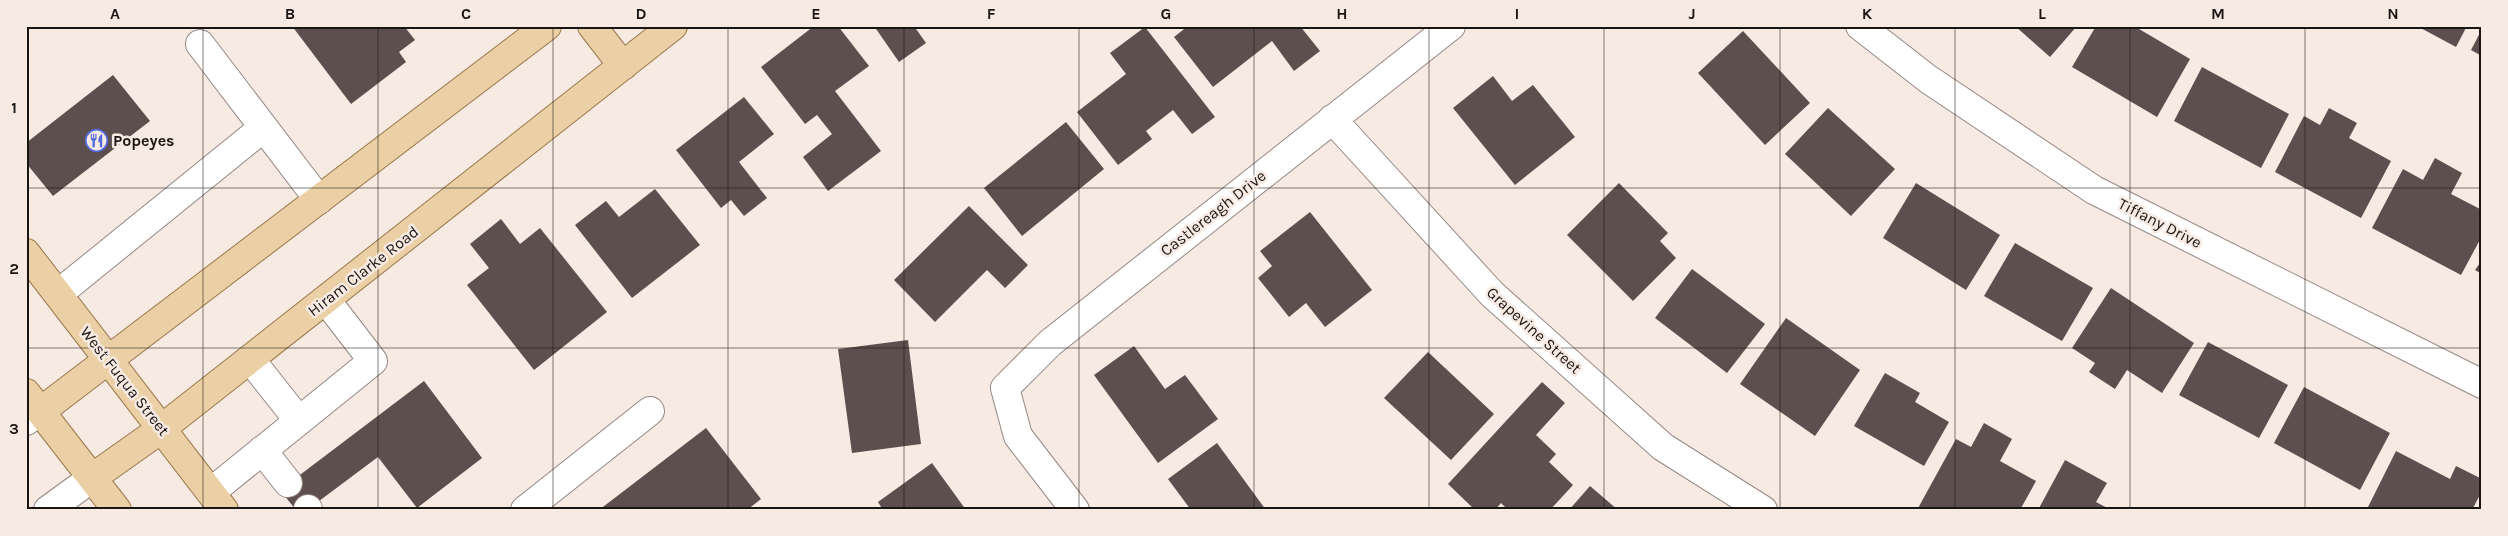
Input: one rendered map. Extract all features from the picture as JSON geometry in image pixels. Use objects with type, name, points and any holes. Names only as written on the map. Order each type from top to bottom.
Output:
[{"type":"main road","points":[[117,510],[92,478],[31,408],[109,360],[548,26]]},
{"type":"main road","points":[[592,26],[623,66]]},
{"type":"main road","name":"Hiram Clarke Road","points":[[92,478],[161,429],[673,26]]},
{"type":"main road","name":"West Fuqua Street","points":[[26,253],[217,501]]},
{"type":"street","name":"Castlereagh Drive","points":[[1076,510],[1018,436],[1006,388],[1050,343],[1451,26]]},
{"type":"street","name":"Tiffany Drive","points":[[1860,26],[1928,79],[2094,190],[2482,384]]},
{"type":"street","points":[[200,44],[318,200]]},
{"type":"street","name":"Grapevine Street","points":[[1332,119],[1492,294],[1663,447],[1762,510]]},
{"type":"street","points":[[58,294],[263,128]]},
{"type":"street","points":[[217,501],[262,450],[373,361],[326,300]]},
{"type":"street","points":[[250,359],[299,421]]},
{"type":"street","points":[[525,510],[650,411]]},
{"type":"street","points":[[262,450],[288,483]]},
{"type":"street","name":"Hiram Clarke Road","points":[[48,510],[92,478]]},
{"type":"building","points":[[292,26],[404,26],[415,40],[399,52],[406,62],[351,104]]},
{"type":"building","points":[[814,26],[838,26],[869,66],[835,91],[881,151],[828,191],[803,157],[832,134],[817,115],[805,124],[761,67]]},
{"type":"building","points":[[874,26],[914,26],[926,43],[899,62]]},
{"type":"building","points":[[1188,26],[1300,26],[1320,51],[1294,71],[1272,41],[1213,87],[1174,37]]},
{"type":"building","points":[[2015,26],[2077,26],[2050,57]]},
{"type":"building","points":[[2096,26],[2134,26],[2190,59],[2157,117],[2072,67]]},
{"type":"building","points":[[2417,26],[2467,26],[2456,47]]},
{"type":"building","points":[[1145,27],[1215,117],[1192,134],[1173,110],[1146,131],[1152,139],[1118,165],[1077,112],[1126,74],[1110,53]]},
{"type":"building","points":[[2482,29],[2482,56],[2471,50]]},
{"type":"building","points":[[1743,31],[1810,103],[1765,145],[1698,73]]},
{"type":"building","points":[[2202,67],[2289,114],[2261,168],[2174,121]]},
{"type":"building","points":[[113,75],[150,121],[53,196],[26,163],[26,143]]},
{"type":"building","points":[[1493,76],[1512,101],[1533,85],[1575,137],[1515,185],[1453,108]]},
{"type":"building","points":[[744,97],[774,134],[739,162],[767,198],[744,216],[731,200],[721,208],[676,150]]},
{"type":"building","points":[[1828,108],[1895,169],[1851,216],[1785,154]]},
{"type":"building","points":[[2329,108],[2357,123],[2349,138],[2391,161],[2361,218],[2275,172],[2304,116],[2320,125]]},
{"type":"building","points":[[1066,122],[1104,169],[1022,236],[984,188]]},
{"type":"building","points":[[2435,158],[2462,173],[2451,194],[2482,210],[2482,236],[2461,275],[2372,228],[2403,169],[2423,180]]},
{"type":"building","points":[[1619,183],[1668,233],[1660,241],[1676,258],[1633,301],[1567,235]]},
{"type":"building","points":[[1916,183],[2000,235],[1966,290],[1883,238]]},
{"type":"building","points":[[655,189],[700,245],[632,298],[575,225],[606,201],[619,217]]},
{"type":"building","points":[[969,206],[1028,265],[1005,288],[987,270],[935,322],[894,280]]},
{"type":"building","points":[[1310,212],[1372,290],[1325,327],[1306,303],[1289,317],[1258,278],[1272,266],[1260,251]]},
{"type":"building","points":[[501,219],[520,244],[540,228],[607,312],[534,370],[467,285],[489,268],[470,244]]},
{"type":"building","points":[[2015,243],[2093,288],[2062,341],[1984,296]]},
{"type":"building","points":[[2482,260],[2482,274],[2475,270]]},
{"type":"building","points":[[1692,269],[1765,324],[1727,373],[1655,318]]},
{"type":"building","points":[[2111,288],[2194,343],[2162,393],[2127,370],[2115,389],[2089,372],[2095,363],[2072,348]]},
{"type":"building","points":[[1786,318],[1860,370],[1815,436],[1740,384]]},
{"type":"building","points":[[908,340],[921,444],[852,453],[838,349]]},
{"type":"building","points":[[2208,342],[2288,385],[2259,438],[2179,395]]},
{"type":"building","points":[[1134,346],[1165,389],[1185,375],[1218,419],[1158,463],[1094,375]]},
{"type":"building","points":[[1428,352],[1494,414],[1451,460],[1384,398]]},
{"type":"building","points":[[1885,373],[1920,393],[1915,402],[1949,422],[1924,466],[1854,426]]},
{"type":"building","points":[[424,381],[482,458],[417,508],[378,457],[307,510],[296,510],[280,490]]},
{"type":"building","points":[[1542,382],[1565,403],[1536,435],[1556,454],[1549,462],[1573,485],[1550,510],[1508,510],[1501,503],[1495,510],[1475,510],[1448,484]]},
{"type":"building","points":[[2304,387],[2390,433],[2360,490],[2274,443]]},
{"type":"building","points":[[1984,423],[2012,439],[2000,461],[2036,481],[2020,510],[1917,510],[1956,439],[1971,447]]},
{"type":"building","points":[[706,428],[761,499],[747,510],[599,510]]},
{"type":"building","points":[[1217,443],[1266,510],[1191,510],[1168,479]]},
{"type":"building","points":[[2396,451],[2450,479],[2456,466],[2482,479],[2482,491],[2472,510],[2374,510],[2368,507]]},
{"type":"building","points":[[2065,460],[2107,483],[2096,502],[2111,510],[2038,510]]},
{"type":"building","points":[[932,463],[966,510],[883,510],[878,502]]},
{"type":"building","points":[[1590,486],[1618,510],[1569,510]]},
{"type":"place","name":"Popeyes","points":[[97,140]]}]
